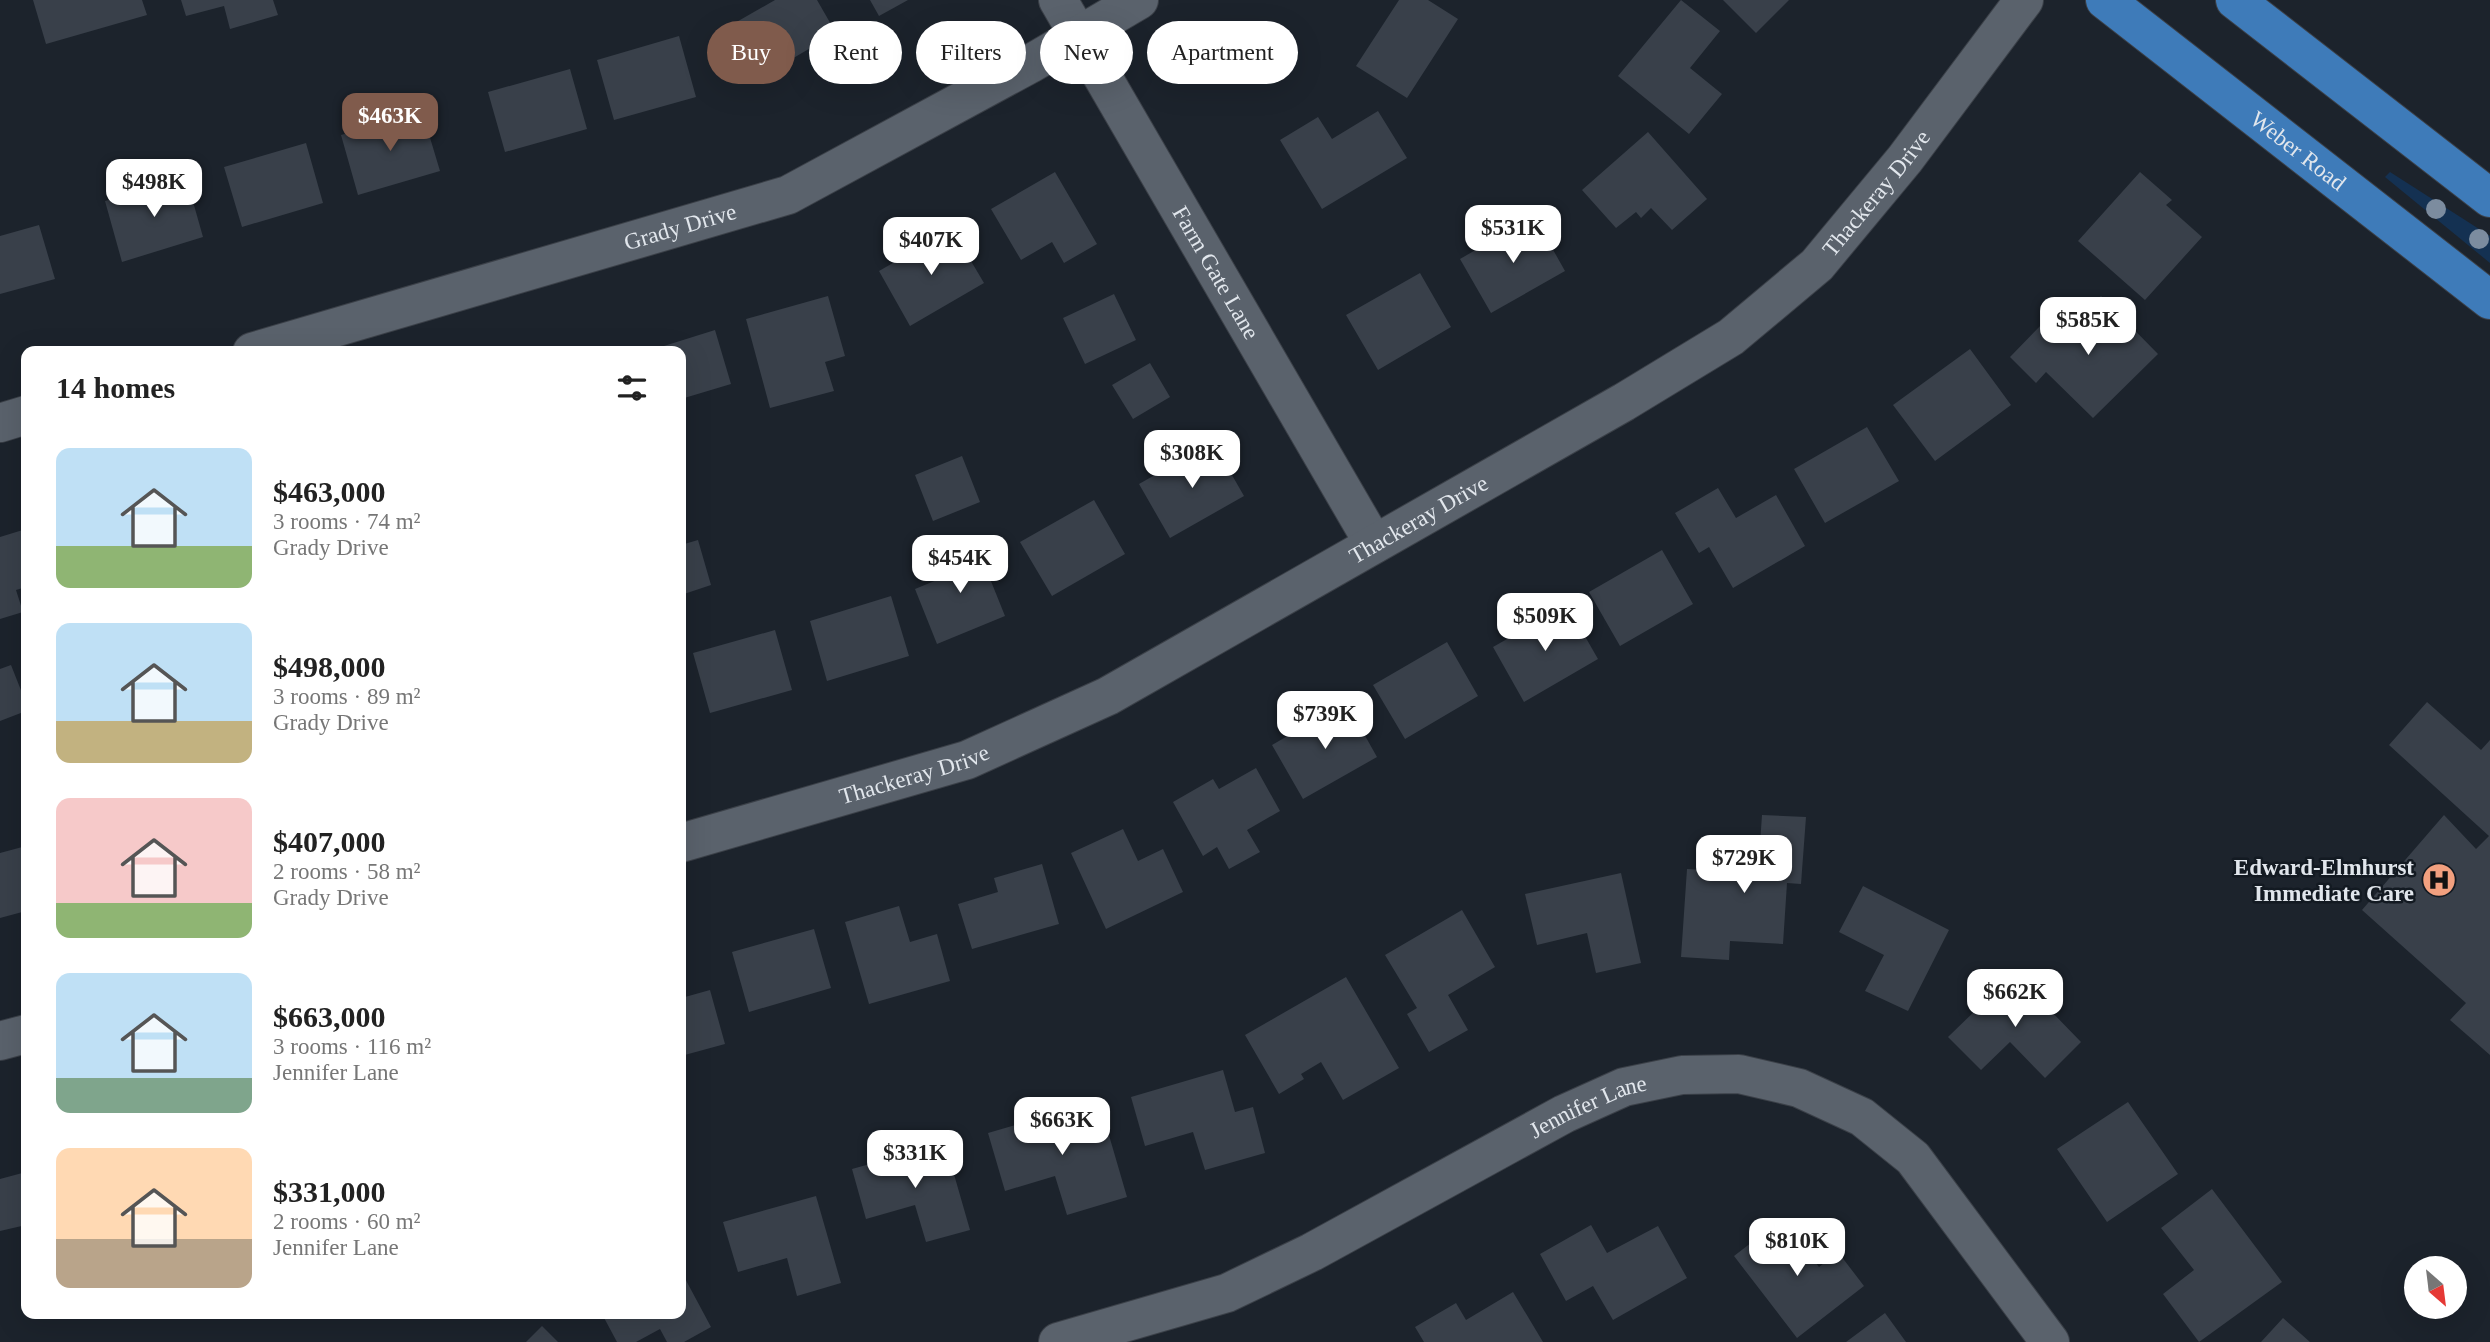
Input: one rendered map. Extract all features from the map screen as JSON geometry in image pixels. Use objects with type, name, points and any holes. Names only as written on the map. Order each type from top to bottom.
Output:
[{"type":"main road","name":"Weber Road","points":[[2105,0],[2490,300]]},
{"type":"main road","points":[[2235,0],[2490,198]]},
{"type":"street","name":"Farm Gate Lane","points":[[1058,0],[1071,21]]},
{"type":"street","name":"Grady Drive","points":[[1103,21],[1139,0]]},
{"type":"street","name":"Thackeray Drive","points":[[686,842],[967,760],[1108,696],[1624,402],[1731,337],[1817,265],[1905,159],[2024,0]]},
{"type":"street","name":"Grady Drive","points":[[272,346],[788,195],[1040,56]]},
{"type":"street","name":"Farm Gate Lane","points":[[1107,84],[1374,544]]},
{"type":"street","points":[[0,423],[21,417]]},
{"type":"street","points":[[0,1041],[21,1035]]},
{"type":"street","name":"Jennifer Lane","points":[[1058,1342],[1227,1293],[1312,1252],[1564,1114],[1624,1087],[1682,1075],[1739,1074],[1799,1088],[1862,1117],[1913,1158],[2050,1342]]},
{"type":"shaded area","points":[[2390,172],[2490,236],[2490,263],[2385,177]]},
{"type":"building","points":[[33,0],[142,0],[147,15],[46,44]]},
{"type":"building","points":[[181,0],[273,0],[278,15],[230,29],[224,6],[186,16]]},
{"type":"building","points":[[775,0],[817,0],[829,21],[809,21],[809,49],[795,57],[795,21],[738,21]]},
{"type":"building","points":[[870,0],[908,0],[879,16]]},
{"type":"building","points":[[1399,0],[1428,0],[1458,19],[1407,98],[1356,66]]},
{"type":"building","points":[[1681,0],[1720,31],[1690,68],[1722,94],[1689,134],[1618,76]]},
{"type":"building","points":[[1723,0],[1789,0],[1756,33]]},
{"type":"building","points":[[679,36],[696,97],[614,120],[597,60]]},
{"type":"building","points":[[570,69],[587,129],[505,152],[488,92]]},
{"type":"building","points":[[422,111],[440,171],[358,195],[341,135]]},
{"type":"building","points":[[1378,111],[1407,158],[1322,209],[1280,140],[1318,117],[1332,139]]},
{"type":"building","points":[[1648,132],[1707,199],[1672,230],[1651,208],[1641,218],[1636,212],[1616,228],[1582,190]]},
{"type":"building","points":[[306,143],[323,203],[242,227],[224,167]]},
{"type":"building","points":[[1055,172],[1097,244],[1064,263],[1052,242],[1021,260],[991,209]]},
{"type":"building","points":[[2140,172],[2172,200],[2166,205],[2202,237],[2145,300],[2078,241]]},
{"type":"building","points":[[186,177],[203,237],[122,262],[105,201]]},
{"type":"building","points":[[1534,216],[1565,271],[1491,313],[1460,259]]},
{"type":"building","points":[[39,225],[55,279],[0,294],[0,236]]},
{"type":"building","points":[[952,229],[984,283],[910,326],[879,271]]},
{"type":"building","points":[[1420,273],[1451,327],[1378,370],[1346,315]]},
{"type":"building","points":[[1114,294],[1136,340],[1085,364],[1063,318]]},
{"type":"building","points":[[828,296],[845,356],[825,362],[834,391],[770,408],[746,319]]},
{"type":"building","points":[[2101,296],[2158,354],[2093,418],[2046,372],[2036,383],[2010,357],[2042,324],[2057,340]]},
{"type":"building","points":[[715,330],[731,384],[686,398],[686,346],[664,346]]},
{"type":"building","points":[[1970,349],[2011,405],[1935,461],[1893,405]]},
{"type":"building","points":[[1150,363],[1170,397],[1133,419],[1112,385]]},
{"type":"building","points":[[1867,427],[1899,481],[1825,523],[1794,469]]},
{"type":"building","points":[[1213,442],[1244,496],[1170,538],[1139,484]]},
{"type":"building","points":[[962,456],[980,502],[933,521],[915,475]]},
{"type":"building","points":[[1718,488],[1736,518],[1776,495],[1805,546],[1733,588],[1709,547],[1699,553],[1675,513]]},
{"type":"building","points":[[1094,500],[1125,554],[1052,596],[1020,542]]},
{"type":"building","points":[[21,531],[21,588],[16,590],[21,613],[0,619],[0,537]]},
{"type":"building","points":[[974,539],[1005,616],[937,644],[915,589],[949,575],[940,552]]},
{"type":"building","points":[[698,540],[711,585],[686,593],[686,544]]},
{"type":"building","points":[[1662,550],[1693,604],[1620,646],[1589,592]]},
{"type":"building","points":[[891,596],[909,656],[827,681],[810,621]]},
{"type":"building","points":[[1567,605],[1598,659],[1524,702],[1493,647]]},
{"type":"building","points":[[775,630],[792,690],[710,713],[693,653]]},
{"type":"building","points":[[1447,642],[1478,696],[1405,739],[1373,685]]},
{"type":"building","points":[[11,665],[21,690],[21,713],[0,721],[0,669]]},
{"type":"building","points":[[1346,702],[1377,757],[1303,799],[1272,745]]},
{"type":"building","name":"Edward-Elmhurst Immediate Care","points":[[2427,702],[2481,750],[2490,740],[2490,1055],[2450,1020],[2466,1003],[2362,910],[2444,815],[2476,849],[2489,836],[2389,745]]},
{"type":"building","points":[[1256,768],[1280,811],[1247,830],[1260,852],[1229,869],[1217,847],[1203,856],[1173,802],[1213,779],[1219,789]]},
{"type":"building","points":[[1762,815],[1806,817],[1801,884],[1787,883],[1783,944],[1730,941],[1729,960],[1681,957],[1687,869],[1758,873]]},
{"type":"building","points":[[1123,829],[1138,861],[1163,849],[1183,892],[1106,929],[1071,853]]},
{"type":"building","points":[[21,847],[21,912],[0,918],[0,853]]},
{"type":"building","points":[[1042,864],[1059,924],[972,949],[958,904],[998,892],[994,878]]},
{"type":"building","points":[[1621,873],[1641,963],[1596,973],[1587,933],[1537,945],[1525,894]]},
{"type":"building","points":[[1863,886],[1949,930],[1908,1011],[1865,991],[1884,955],[1839,932]]},
{"type":"building","points":[[899,906],[910,942],[937,934],[950,981],[869,1004],[845,922]]},
{"type":"building","points":[[1462,910],[1495,967],[1448,995],[1468,1030],[1429,1052],[1407,1014],[1417,1008],[1385,955]]},
{"type":"building","points":[[814,929],[831,988],[749,1012],[732,952]]},
{"type":"building","points":[[2014,973],[2081,1042],[2045,1078],[2010,1042],[1981,1070],[1948,1037]]},
{"type":"building","points":[[1346,977],[1399,1068],[1343,1100],[1321,1062],[1301,1074],[1304,1079],[1279,1094],[1245,1035]]},
{"type":"building","points":[[710,990],[725,1044],[686,1055],[686,997]]},
{"type":"building","points":[[1223,1070],[1235,1112],[1253,1107],[1265,1153],[1205,1170],[1193,1132],[1145,1146],[1131,1097]]},
{"type":"building","points":[[1099,1101],[1127,1197],[1067,1215],[1055,1176],[1005,1191],[988,1133]]},
{"type":"building","points":[[2128,1102],[2178,1174],[2107,1222],[2057,1149]]},
{"type":"building","points":[[945,1143],[970,1230],[926,1242],[915,1205],[866,1219],[852,1169]]},
{"type":"building","points":[[21,1173],[21,1226],[0,1231],[0,1179]]},
{"type":"building","points":[[2212,1189],[2282,1282],[2199,1342],[2163,1294],[2194,1270],[2161,1228]]},
{"type":"building","points":[[816,1196],[841,1283],[797,1296],[787,1258],[738,1272],[723,1222]]},
{"type":"building","points":[[1782,1219],[1819,1267],[1838,1252],[1864,1286],[1797,1338],[1734,1256]]},
{"type":"building","points":[[1591,1225],[1607,1253],[1658,1226],[1687,1278],[1613,1320],[1593,1286],[1566,1301],[1540,1254]]},
{"type":"building","points":[[686,1280],[711,1327],[684,1342],[667,1342],[660,1329],[636,1342],[617,1342],[605,1319],[686,1319]]},
{"type":"building","points":[[1513,1292],[1543,1342],[1424,1342],[1415,1327],[1456,1303],[1466,1320]]},
{"type":"building","points":[[1885,1313],[1906,1342],[1846,1342]]},
{"type":"building","points":[[2283,1318],[2310,1342],[2261,1342]]},
{"type":"building","points":[[542,1326],[558,1342],[526,1342]]},
{"type":"place","name":"Edward-Elmhurst Immediate Care","points":[[2439,880]]}]
